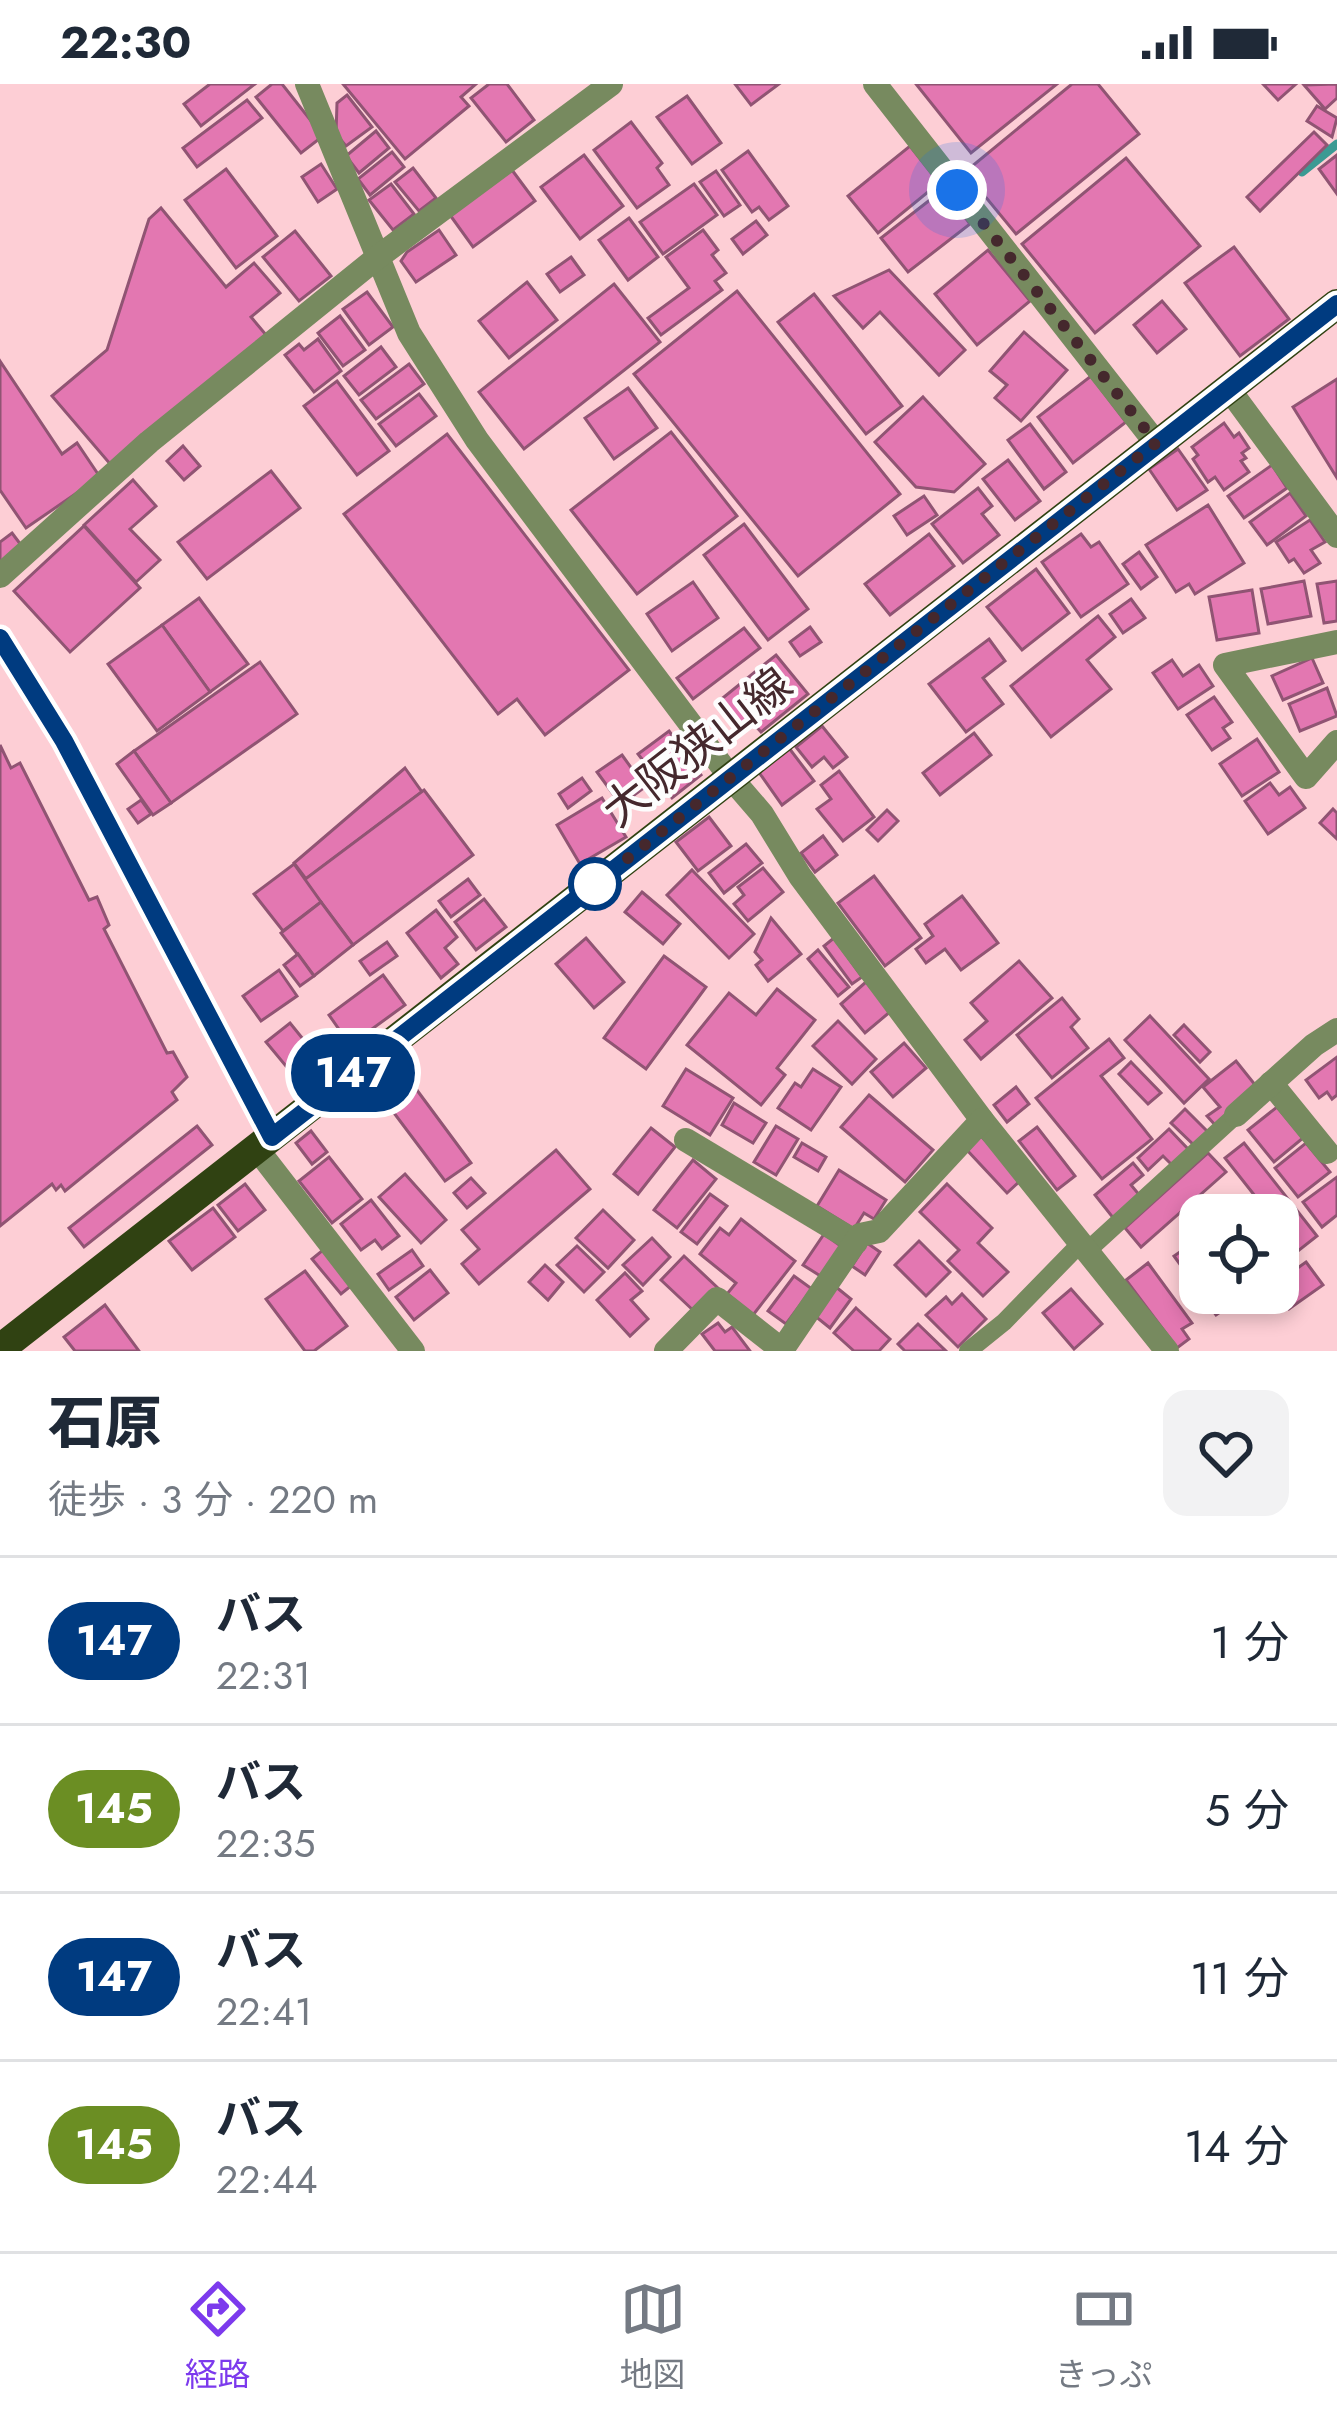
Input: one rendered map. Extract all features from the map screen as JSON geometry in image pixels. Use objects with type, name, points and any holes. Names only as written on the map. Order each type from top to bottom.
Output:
[{"type":"main road","name":"大阪狭山線","points":[[0,1349],[1337,304]]},
{"type":"street","points":[[307,84],[409,333],[478,440],[730,778],[762,814],[800,876],[982,1120],[1167,1351]]},
{"type":"street","points":[[0,576],[149,442],[378,257],[611,84]]},
{"type":"street","points":[[875,84],[1156,443]]},
{"type":"street","points":[[1228,388],[1337,536]]},
{"type":"street","points":[[0,638],[64,741],[264,1143],[412,1351]]},
{"type":"street","points":[[1337,641],[1225,664],[1306,777],[1337,742]]},
{"type":"street","points":[[1236,1114],[1337,1030]]},
{"type":"street","points":[[1271,1083],[1328,1152]]},
{"type":"street","points":[[666,1351],[717,1299],[769,1346],[782,1350],[860,1235],[879,1231],[982,1120]]},
{"type":"street","points":[[686,1140],[856,1241]]},
{"type":"lane","points":[[968,1351],[1236,1114]]},
{"type":"building","points":[[210,84],[255,84],[201,126],[184,104]]},
{"type":"building","points":[[272,84],[282,84],[323,136],[301,153],[256,97]]},
{"type":"building","points":[[343,84],[476,84],[461,97],[469,106],[405,159]]},
{"type":"building","points":[[489,84],[507,84],[534,120],[506,142],[471,98]]},
{"type":"building","points":[[735,84],[779,84],[751,105]]},
{"type":"building","points":[[916,84],[1057,84],[971,153]]},
{"type":"building","points":[[1072,84],[1098,84],[1139,134],[1016,234],[965,172]]},
{"type":"building","points":[[1263,84],[1296,84],[1278,100]]},
{"type":"building","points":[[1337,84],[1337,98],[1325,109],[1304,85]]},
{"type":"building","points":[[347,95],[372,127],[346,146],[336,134],[337,103]]},
{"type":"building","points":[[687,96],[721,143],[692,164],[657,117]]},
{"type":"building","points":[[247,100],[262,118],[197,167],[183,148]]},
{"type":"building","points":[[1317,106],[1337,118],[1332,137],[1307,121]]},
{"type":"building","points":[[631,122],[662,163],[657,168],[669,185],[637,208],[594,150]]},
{"type":"building","points":[[376,131],[389,148],[359,173],[346,156]]},
{"type":"building","points":[[1314,132],[1327,145],[1260,211],[1247,197]]},
{"type":"building","points":[[910,146],[939,183],[878,233],[848,196]]},
{"type":"building","points":[[748,151],[788,206],[769,220],[759,207],[752,212],[722,170]]},
{"type":"building","points":[[392,152],[404,167],[370,195],[358,179]]},
{"type":"building","points":[[584,155],[623,206],[580,239],[541,187]]},
{"type":"building","points":[[1337,155],[1337,194],[1319,169]]},
{"type":"building","points":[[1126,158],[1200,246],[1095,333],[1022,244]]},
{"type":"building","points":[[321,164],[337,189],[318,202],[302,177]]},
{"type":"building","points":[[413,168],[436,198],[419,211],[395,182]]},
{"type":"building","points":[[226,169],[277,236],[236,268],[185,200]]},
{"type":"building","points":[[512,170],[535,201],[473,247],[450,215]]},
{"type":"building","points":[[716,171],[740,205],[724,216],[700,182]]},
{"type":"building","points":[[391,184],[414,214],[393,230],[369,200]]},
{"type":"building","points":[[694,184],[717,215],[663,254],[640,222]]},
{"type":"building","points":[[944,189],[970,224],[908,272],[881,238]]},
{"type":"building","points":[[161,208],[226,287],[254,263],[280,293],[251,317],[267,336],[111,465],[52,396],[107,350],[149,219]]},
{"type":"building","points":[[629,218],[658,257],[628,280],[599,240]]},
{"type":"building","points":[[756,221],[767,235],[743,254],[732,239]]},
{"type":"building","points":[[439,230],[456,255],[416,282],[401,261]]},
{"type":"building","points":[[703,230],[718,250],[712,255],[726,273],[715,281],[722,290],[661,335],[648,318],[689,288],[666,257]]},
{"type":"building","points":[[295,231],[331,276],[299,301],[263,257]]},
{"type":"building","points":[[1234,247],[1289,319],[1240,356],[1185,283]]},
{"type":"building","points":[[988,250],[1030,301],[977,345],[935,294]]},
{"type":"building","points":[[571,257],[584,275],[560,292],[547,274]]},
{"type":"building","points":[[889,270],[965,350],[939,375],[880,312],[863,328],[834,296]]},
{"type":"building","points":[[527,282],[557,320],[509,358],[479,321]]},
{"type":"building","points":[[614,284],[660,342],[524,449],[479,392]]},
{"type":"building","points":[[737,291],[900,494],[798,576],[634,374]]},
{"type":"building","points":[[367,292],[393,327],[369,345],[343,309]]},
{"type":"building","points":[[814,294],[902,406],[866,434],[778,322]]},
{"type":"building","points":[[1162,301],[1186,329],[1157,353],[1134,325]]},
{"type":"building","points":[[340,316],[365,350],[343,366],[318,333]]},
{"type":"building","points":[[1024,332],[1067,370],[1021,421],[995,398],[1007,385],[990,371]]},
{"type":"building","points":[[318,339],[341,371],[314,392],[285,355],[299,344],[304,350]]},
{"type":"building","points":[[381,347],[396,367],[359,395],[344,376]]},
{"type":"building","points":[[0,361],[62,454],[77,443],[100,477],[26,528],[0,490]]},
{"type":"building","points":[[409,364],[424,384],[376,419],[361,400]]},
{"type":"building","points":[[1091,376],[1126,422],[1073,463],[1038,417]]},
{"type":"building","points":[[1337,379],[1337,478],[1293,407]]},
{"type":"building","points":[[337,381],[389,451],[357,475],[304,406]]},
{"type":"building","points":[[628,388],[657,428],[614,459],[585,418]]},
{"type":"building","points":[[419,394],[436,416],[396,446],[379,424]]},
{"type":"building","points":[[923,397],[985,464],[954,492],[916,487],[875,442]]},
{"type":"building","points":[[1224,423],[1249,448],[1241,461],[1249,472],[1224,490],[1215,477],[1208,482],[1193,459],[1198,455],[1192,447]]},
{"type":"building","points":[[1030,424],[1066,472],[1044,489],[1008,440]]},
{"type":"building","points":[[671,432],[737,516],[637,594],[571,510]]},
{"type":"building","points":[[447,434],[629,670],[545,735],[517,699],[498,714],[344,514]]},
{"type":"building","points":[[183,446],[200,466],[184,480],[167,461]]},
{"type":"building","points":[[1178,449],[1207,490],[1177,510],[1149,469]]},
{"type":"building","points":[[1008,460],[1040,501],[1015,520],[983,479]]},
{"type":"building","points":[[1272,465],[1287,488],[1244,518],[1228,496]]},
{"type":"building","points":[[271,471],[300,508],[207,579],[178,542]]},
{"type":"building","points":[[133,480],[156,506],[130,529],[160,560],[136,582],[84,525]]},
{"type":"building","points":[[978,488],[992,506],[982,514],[999,535],[963,563],[932,524]]},
{"type":"building","points":[[1290,493],[1306,516],[1267,545],[1250,522]]},
{"type":"building","points":[[924,496],[937,515],[907,535],[894,516]]},
{"type":"building","points":[[1208,505],[1244,563],[1195,594],[1189,584],[1176,592],[1146,545]]},
{"type":"building","points":[[1310,520],[1325,542],[1311,550],[1320,563],[1304,573],[1294,559],[1289,562],[1276,542]]},
{"type":"building","points":[[744,524],[808,609],[768,640],[704,555]]},
{"type":"building","points":[[84,526],[140,588],[70,652],[14,591]]},
{"type":"building","points":[[12,533],[24,549],[0,566],[0,542]]},
{"type":"building","points":[[929,534],[954,566],[890,615],[865,584]]},
{"type":"building","points":[[1081,534],[1091,547],[1099,542],[1128,584],[1081,617],[1042,562]]},
{"type":"building","points":[[1139,552],[1157,577],[1141,589],[1123,564]]},
{"type":"building","points":[[1036,569],[1069,613],[1022,650],[987,607]]},
{"type":"building","points":[[1304,581],[1311,616],[1268,624],[1261,589]]},
{"type":"building","points":[[1337,581],[1337,621],[1324,623],[1317,584]]},
{"type":"building","points":[[693,582],[718,618],[672,651],[647,614]]},
{"type":"building","points":[[1252,590],[1259,633],[1217,640],[1209,597]]},
{"type":"building","points":[[199,598],[248,664],[210,692],[162,625]]},
{"type":"building","points":[[1131,599],[1145,618],[1123,633],[1110,614]]},
{"type":"building","points":[[1098,616],[1115,637],[1087,660],[1111,689],[1051,737],[1011,686]]},
{"type":"building","points":[[162,625],[210,692],[157,731],[108,664]]},
{"type":"building","points":[[810,627],[821,642],[800,656],[790,642]]},
{"type":"building","points":[[744,628],[760,648],[693,699],[677,678]]},
{"type":"building","points":[[989,639],[1005,661],[983,678],[1003,704],[966,732],[929,684]]},
{"type":"building","points":[[776,655],[808,694],[761,732],[753,723],[742,731],[719,701]]},
{"type":"building","points":[[1312,658],[1323,683],[1283,700],[1272,676]]},
{"type":"building","points":[[1172,660],[1183,676],[1199,665],[1213,686],[1178,709],[1153,673]]},
{"type":"building","points":[[260,662],[297,714],[171,803],[134,751]]},
{"type":"building","points":[[1327,688],[1337,716],[1300,731],[1289,704]]},
{"type":"building","points":[[1214,697],[1232,722],[1223,728],[1230,738],[1212,750],[1187,715]]},
{"type":"building","points":[[822,726],[847,757],[833,768],[824,757],[812,767],[796,747]]},
{"type":"building","points":[[669,731],[701,775],[672,798],[638,754]]},
{"type":"building","points":[[974,733],[991,755],[940,795],[923,773]]},
{"type":"building","points":[[1257,739],[1279,772],[1242,796],[1220,764]]},
{"type":"building","points":[[0,745],[11,768],[20,763],[89,900],[97,897],[109,925],[104,929],[167,1053],[173,1052],[187,1077],[172,1092],[177,1100],[65,1191],[52,1184],[0,1226]]},
{"type":"building","points":[[789,748],[814,781],[782,805],[758,771]]},
{"type":"building","points":[[134,751],[171,803],[153,815],[117,764]]},
{"type":"building","points":[[622,755],[645,787],[621,805],[597,772]]},
{"type":"building","points":[[405,768],[422,792],[306,879],[294,863]]},
{"type":"building","points":[[839,771],[874,817],[843,841],[817,809],[831,799],[821,785]]},
{"type":"building","points":[[582,778],[591,791],[568,808],[559,794]]},
{"type":"building","points":[[1270,783],[1279,795],[1290,787],[1305,808],[1268,834],[1245,801]]},
{"type":"building","points":[[424,790],[473,855],[353,945],[304,880]]},
{"type":"building","points":[[602,798],[626,837],[580,864],[557,825]]},
{"type":"building","points":[[141,800],[151,814],[138,823],[128,809]]},
{"type":"building","points":[[1333,809],[1337,813],[1337,839],[1320,823]]},
{"type":"building","points":[[887,810],[898,821],[878,841],[867,830]]},
{"type":"building","points":[[709,817],[731,846],[698,871],[676,842]]},
{"type":"building","points":[[823,836],[837,855],[815,872],[801,853]]},
{"type":"building","points":[[746,844],[762,863],[724,893],[709,873]]},
{"type":"building","points":[[294,864],[321,902],[283,931],[254,894]]},
{"type":"building","points":[[763,868],[783,892],[748,921],[734,904],[744,895],[738,887]]},
{"type":"building","points":[[692,870],[754,934],[729,958],[667,895]]},
{"type":"building","points":[[874,876],[921,938],[885,966],[838,903]]},
{"type":"building","points":[[468,879],[480,895],[451,917],[439,901]]},
{"type":"building","points":[[642,892],[680,924],[663,944],[625,912]]},
{"type":"building","points":[[962,896],[998,943],[961,970],[945,949],[926,963],[916,949],[933,936],[925,924]]},
{"type":"building","points":[[484,899],[506,927],[476,950],[455,922]]},
{"type":"building","points":[[321,902],[353,945],[314,976],[281,933]]},
{"type":"building","points":[[436,910],[457,937],[445,948],[458,964],[441,978],[407,933]]},
{"type":"building","points":[[771,918],[801,954],[768,981],[756,965],[762,960],[755,952]]},
{"type":"building","points":[[586,938],[624,982],[594,1008],[556,964]]},
{"type":"building","points":[[834,938],[862,977],[852,984],[824,946]]},
{"type":"building","points":[[387,942],[397,956],[370,975],[360,961]]},
{"type":"building","points":[[818,950],[849,987],[838,996],[808,959]]},
{"type":"building","points":[[298,954],[314,976],[300,986],[284,965]]},
{"type":"building","points":[[664,956],[706,987],[646,1069],[604,1038]]},
{"type":"building","points":[[1019,961],[1052,998],[981,1059],[965,1040],[987,1021],[971,1003]]},
{"type":"building","points":[[279,970],[297,996],[261,1021],[243,996]]},
{"type":"building","points":[[383,975],[405,1005],[350,1045],[329,1015]]},
{"type":"building","points":[[866,982],[891,1011],[865,1033],[841,1004]]},
{"type":"building","points":[[777,989],[815,1020],[777,1068],[785,1075],[761,1105],[687,1045],[729,993],[756,1015]]},
{"type":"building","points":[[1062,998],[1079,1019],[1071,1027],[1088,1048],[1052,1078],[1017,1035]]},
{"type":"building","points":[[1150,1016],[1209,1079],[1184,1103],[1125,1040]]},
{"type":"building","points":[[838,1021],[876,1059],[852,1084],[813,1046]]},
{"type":"building","points":[[290,1023],[324,1065],[300,1083],[266,1042]]},
{"type":"building","points":[[1184,1025],[1210,1052],[1200,1062],[1174,1035]]},
{"type":"building","points":[[1109,1039],[1124,1058],[1101,1076],[1152,1139],[1102,1179],[1036,1098]]},
{"type":"building","points":[[904,1043],[926,1068],[893,1097],[871,1072]]},
{"type":"building","points":[[1337,1057],[1337,1095],[1332,1099],[1327,1092],[1319,1098],[1306,1080]]},
{"type":"building","points":[[1236,1061],[1260,1091],[1216,1126],[1207,1116],[1220,1107],[1203,1087]]},
{"type":"building","points":[[1131,1062],[1161,1093],[1148,1104],[1119,1074]]},
{"type":"building","points":[[686,1069],[733,1098],[710,1135],[663,1106]]},
{"type":"building","points":[[813,1069],[841,1087],[811,1130],[778,1108],[795,1083],[801,1087]]},
{"type":"building","points":[[405,1074],[471,1163],[445,1181],[379,1093]]},
{"type":"building","points":[[1016,1087],[1029,1104],[1007,1122],[994,1105]]},
{"type":"building","points":[[869,1095],[933,1150],[905,1182],[841,1127]]},
{"type":"building","points":[[734,1103],[766,1123],[753,1143],[722,1125]]},
{"type":"building","points":[[1277,1107],[1303,1138],[1274,1162],[1248,1130]]},
{"type":"building","points":[[1185,1109],[1209,1133],[1196,1147],[1171,1123]]},
{"type":"building","points":[[197,1126],[212,1145],[84,1247],[69,1228]]},
{"type":"building","points":[[776,1126],[798,1139],[776,1175],[754,1162]]},
{"type":"building","points":[[1037,1127],[1075,1176],[1057,1190],[1019,1141]]},
{"type":"building","points":[[651,1128],[675,1147],[638,1194],[614,1174]]},
{"type":"building","points":[[1169,1129],[1189,1150],[1173,1166],[1163,1156],[1148,1170],[1138,1158]]},
{"type":"building","points":[[311,1131],[327,1152],[312,1164],[296,1143]]},
{"type":"building","points":[[980,1135],[1022,1179],[1007,1193],[966,1149]]},
{"type":"building","points":[[802,1143],[826,1157],[818,1171],[794,1157]]},
{"type":"building","points":[[1244,1143],[1284,1194],[1253,1194],[1225,1158]]},
{"type":"building","points":[[1306,1143],[1330,1172],[1299,1196],[1275,1168]]},
{"type":"building","points":[[556,1150],[590,1189],[479,1284],[462,1264],[479,1249],[462,1230]]},
{"type":"building","points":[[1208,1153],[1226,1172],[1201,1194],[1179,1194],[1179,1213],[1141,1247],[1125,1228]]},
{"type":"building","points":[[329,1157],[362,1199],[332,1223],[299,1181]]},
{"type":"building","points":[[693,1160],[716,1179],[677,1228],[654,1210]]},
{"type":"building","points":[[1133,1163],[1143,1175],[1131,1185],[1141,1197],[1114,1219],[1095,1195]]},
{"type":"building","points":[[839,1170],[886,1200],[874,1219],[864,1213],[854,1229],[817,1206]]},
{"type":"building","points":[[405,1174],[446,1220],[421,1243],[379,1197]]},
{"type":"building","points":[[1337,1177],[1337,1215],[1322,1227],[1303,1202]]},
{"type":"building","points":[[471,1178],[485,1193],[467,1208],[454,1193]]},
{"type":"building","points":[[245,1184],[265,1210],[238,1231],[218,1205]]},
{"type":"building","points":[[947,1184],[992,1228],[978,1243],[1008,1272],[983,1296],[948,1261],[959,1250],[920,1212]]},
{"type":"building","points":[[710,1194],[727,1206],[697,1244],[681,1232]]},
{"type":"building","points":[[371,1200],[399,1236],[382,1249],[375,1240],[361,1250],[341,1224]]},
{"type":"building","points":[[213,1208],[235,1237],[192,1270],[169,1241]]},
{"type":"building","points":[[603,1210],[634,1240],[608,1268],[576,1238]]},
{"type":"building","points":[[1299,1213],[1317,1236],[1299,1250]]},
{"type":"building","points":[[741,1219],[795,1261],[753,1315],[727,1294],[736,1283],[700,1254],[720,1228],[729,1235]]},
{"type":"building","points":[[824,1234],[842,1247],[822,1277],[803,1265]]},
{"type":"building","points":[[652,1238],[670,1257],[643,1285],[623,1265]]},
{"type":"building","points":[[919,1241],[950,1272],[926,1296],[895,1265]]},
{"type":"building","points":[[867,1243],[880,1252],[865,1275],[852,1266]]},
{"type":"building","points":[[577,1246],[604,1272],[584,1292],[557,1265]]},
{"type":"building","points":[[323,1250],[352,1285],[341,1294],[312,1259]]},
{"type":"building","points":[[412,1250],[423,1266],[389,1290],[378,1274]]},
{"type":"building","points":[[684,1256],[719,1289],[696,1313],[661,1280]]},
{"type":"building","points":[[1306,1262],[1323,1285],[1299,1302],[1299,1267]]},
{"type":"building","points":[[1148,1263],[1179,1305],[1179,1314],[1185,1314],[1192,1323],[1182,1329],[1189,1339],[1177,1348],[1126,1280]]},
{"type":"building","points":[[545,1265],[563,1282],[548,1300],[529,1282]]},
{"type":"building","points":[[430,1270],[448,1293],[414,1320],[396,1297]]},
{"type":"building","points":[[305,1271],[347,1326],[314,1351],[305,1351],[266,1299]]},
{"type":"building","points":[[625,1273],[642,1291],[631,1300],[648,1319],[630,1336],[597,1300]]},
{"type":"building","points":[[794,1276],[812,1289],[786,1324],[768,1311]]},
{"type":"building","points":[[836,1287],[851,1299],[830,1328],[815,1316]]},
{"type":"building","points":[[1071,1289],[1102,1324],[1074,1349],[1043,1313]]},
{"type":"building","points":[[962,1294],[986,1319],[958,1347],[926,1315],[946,1297],[952,1304]]},
{"type":"building","points":[[105,1305],[139,1351],[75,1351],[64,1337]]},
{"type":"building","points":[[856,1308],[890,1339],[879,1351],[854,1351],[834,1333]]},
{"type":"building","points":[[718,1323],[725,1332],[732,1327],[750,1351],[715,1351],[702,1334]]},
{"type":"building","points":[[918,1324],[946,1351],[905,1351],[898,1344]]},
{"type":"waterway","points":[[1302,172],[1337,144]]},
{"type":"bus line","name":"147","points":[[0,638],[64,741],[272,1137],[1337,304]]},
{"type":"route","points":[[595,884],[586,891],[1156,443],[957,190]]}]
